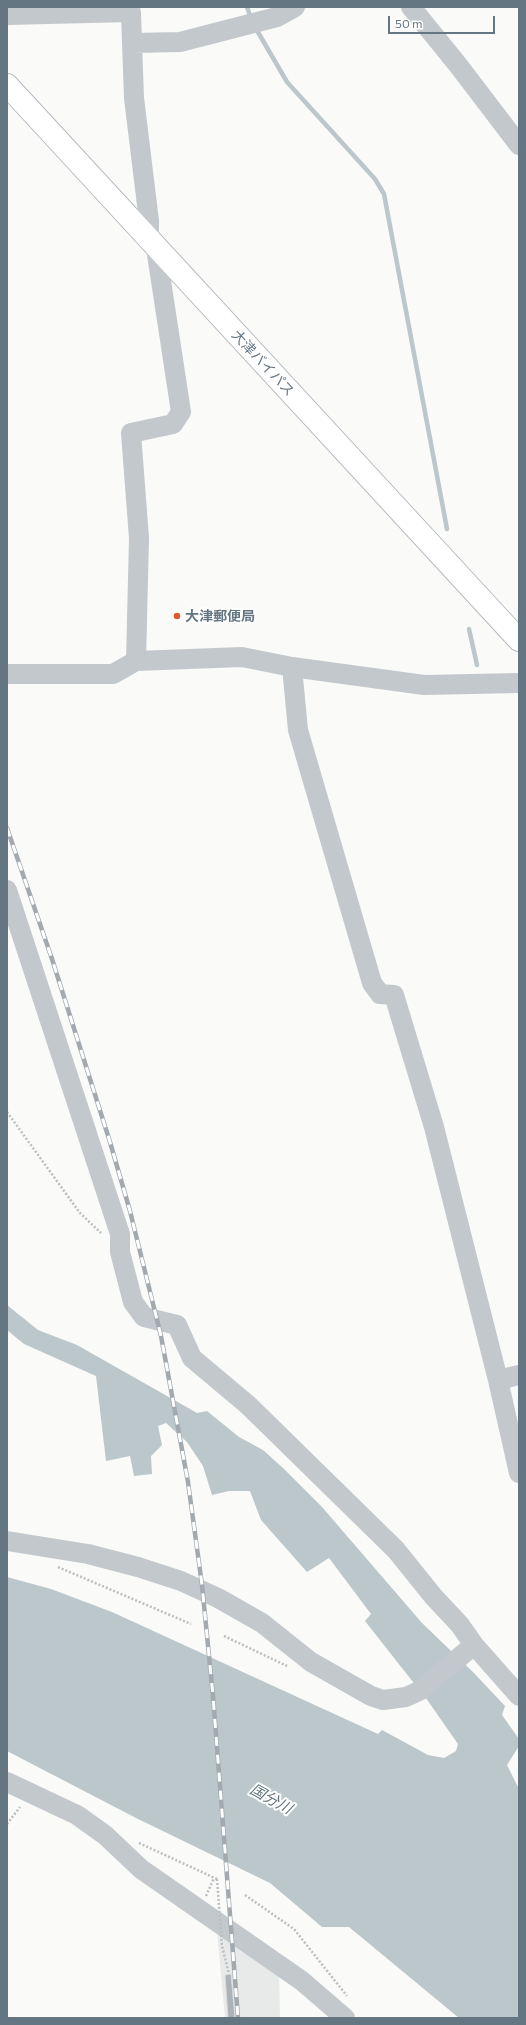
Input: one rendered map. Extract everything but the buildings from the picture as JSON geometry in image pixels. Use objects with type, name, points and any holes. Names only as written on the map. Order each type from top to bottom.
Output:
[{"type":"main road","name":"大津バイパス","points":[[7,85],[519,640]]},
{"type":"street","points":[[132,44],[180,42],[277,17],[294,7]]},
{"type":"street","points":[[411,7],[458,65],[519,145]]},
{"type":"street","points":[[7,15],[47,11],[131,12],[134,98],[149,221],[181,412],[173,424],[131,433],[139,538],[136,661]]},
{"type":"street","points":[[7,674],[113,674],[136,661],[242,657],[292,667],[424,685],[519,683]]},
{"type":"street","points":[[292,667],[298,730],[372,983],[380,994],[394,995],[434,1127],[498,1380],[519,1473]]},
{"type":"street","points":[[7,890],[120,1234],[120,1252],[134,1302],[144,1317],[177,1325],[192,1358],[248,1405],[396,1550],[433,1596],[460,1625],[471,1648],[519,1696]]},
{"type":"street","points":[[498,1380],[519,1375]]},
{"type":"street","points":[[7,1541],[88,1554],[138,1567],[181,1581],[218,1598],[262,1623],[311,1662],[371,1696],[383,1700],[406,1697],[419,1691],[471,1648]]},
{"type":"street","points":[[7,1782],[77,1814],[105,1835],[141,1869],[302,1980],[347,2009]]},
{"type":"path","points":[[7,1112],[80,1213],[120,1252]]},
{"type":"path","points":[[56,1566],[191,1624]]},
{"type":"path","points":[[7,1824],[21,1805],[16,1802]]},
{"type":"path","points":[[133,1839],[215,1879]]},
{"type":"path","points":[[205,1899],[215,1879]]},
{"type":"path","points":[[215,1879],[222,1946],[229,1974]]},
{"type":"path","points":[[244,1895],[294,1929],[347,2009]]},
{"type":"shaded area","points":[[217,1931],[279,1973],[280,2018],[225,2018]]},
{"type":"water","name":"国分川","points":[[7,1305],[38,1330],[77,1345],[197,1413],[207,1411],[239,1437],[263,1450],[322,1507],[422,1623],[473,1672],[505,1706],[502,1715],[519,1739],[519,1746],[507,1765],[519,1789],[519,2018],[459,2018],[349,1927],[322,1927],[270,1883],[136,1818],[7,1751],[7,1577],[51,1589],[112,1612],[378,1734],[382,1730],[428,1755],[444,1758],[456,1751],[458,1744],[428,1701],[365,1621],[371,1614],[329,1558],[307,1572],[261,1520],[250,1491],[229,1491],[212,1495],[203,1466],[187,1442],[166,1423],[158,1426],[162,1445],[151,1456],[152,1474],[134,1476],[130,1456],[106,1461],[96,1376],[24,1344],[7,1330]]},
{"type":"waterway","points":[[247,7],[251,18]]},
{"type":"waterway","points":[[255,27],[287,82],[375,179],[384,194],[447,529]]},
{"type":"waterway","points":[[469,629],[477,665]]},
{"type":"railway","points":[[7,828],[52,959],[110,1142],[130,1211],[161,1336],[188,1482],[202,1585],[213,1696],[238,2018]]},
{"type":"place","name":"大津郵便局","points":[[177,616]]}]
